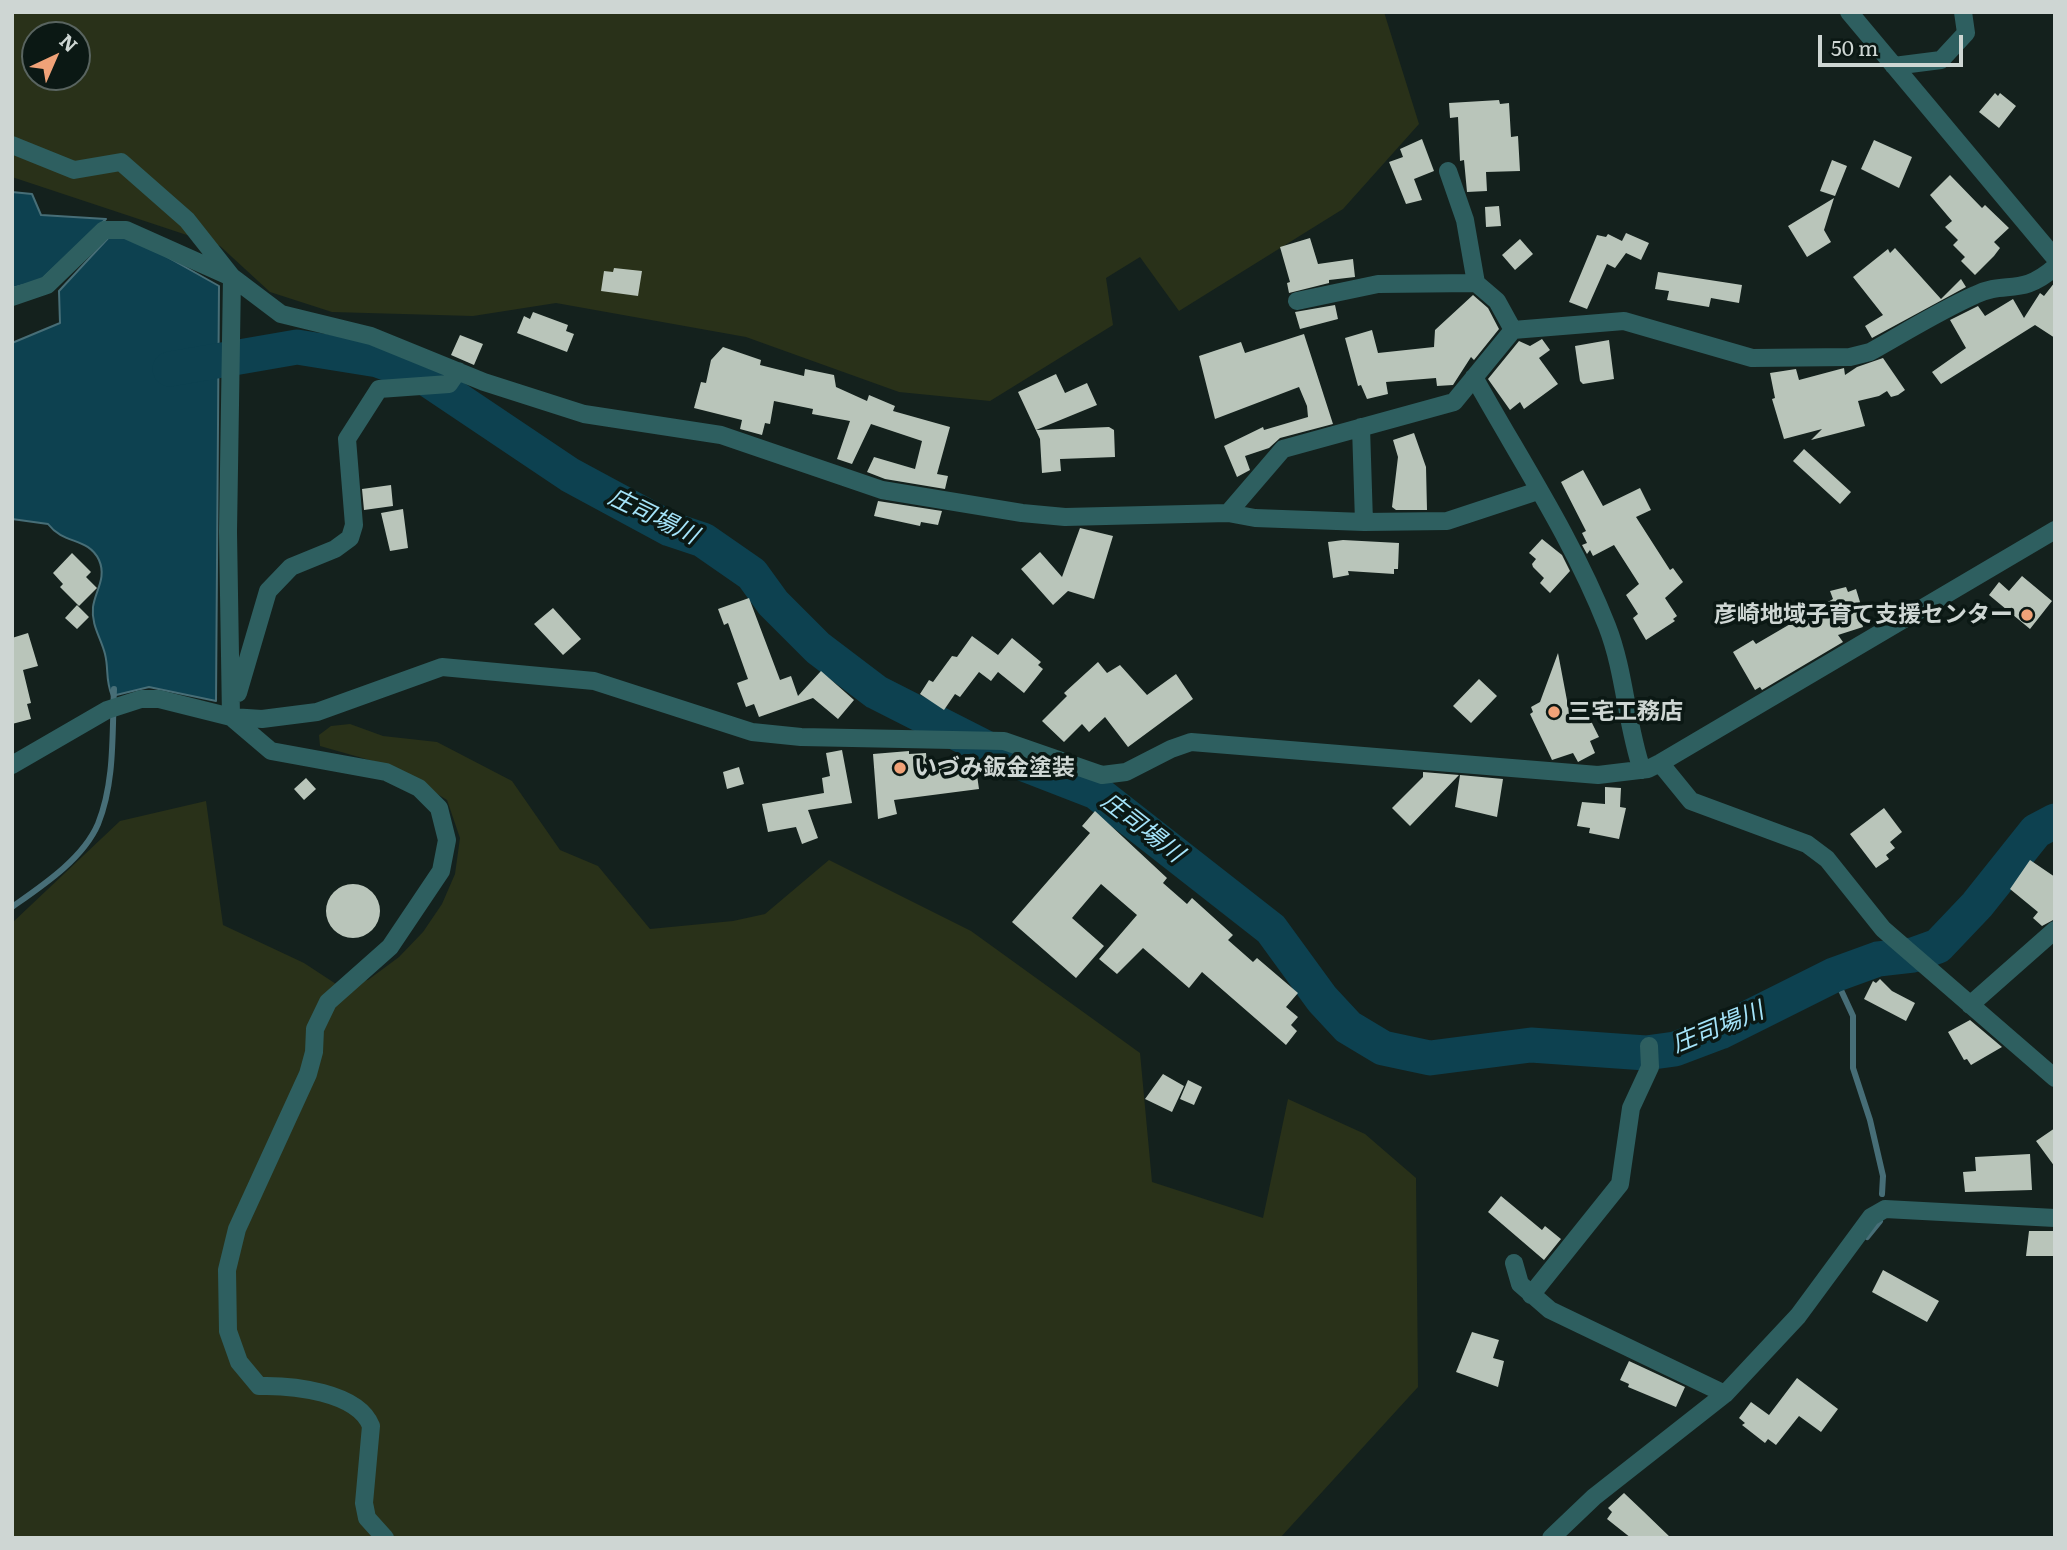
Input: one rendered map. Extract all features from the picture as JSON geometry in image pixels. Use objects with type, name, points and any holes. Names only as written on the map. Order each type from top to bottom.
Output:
[{"type":"street","points":[[1849,12],[2055,258]]},
{"type":"street","points":[[1894,66],[1941,60],[1966,33],[1963,12]]},
{"type":"street","points":[[12,145],[74,170],[121,162],[187,220],[232,277],[228,532],[231,717],[271,751],[386,772],[419,788],[439,808],[447,840],[440,871],[390,947],[328,1002],[315,1029],[314,1052],[308,1074],[292,1114],[247,1204],[237,1229],[227,1270],[228,1331],[239,1362],[258,1386],[343,1397],[366,1415],[371,1426],[364,1503],[367,1518],[385,1538]]},
{"type":"street","points":[[1448,171],[1465,220],[1476,283],[1497,301],[1513,330]]},
{"type":"street","points":[[12,298],[47,285],[104,230],[125,230],[232,277],[281,314],[371,336],[458,371],[584,414],[721,435],[882,490],[1065,517],[1228,513],[1255,518],[1364,522],[1447,521],[1538,491]]},
{"type":"street","points":[[1228,513],[1283,449],[1454,402],[1513,330],[1624,321],[1752,358],[1850,357],[1870,352],[1978,293],[2024,287],[2041,279],[2055,267]]},
{"type":"street","points":[[1297,300],[1378,284],[1476,283]]},
{"type":"street","points":[[231,717],[268,591],[291,567],[335,549],[349,538],[355,525],[347,439],[379,389],[449,384],[458,371]]},
{"type":"street","points":[[1474,377],[1587,579],[1608,628],[1620,673],[1632,740],[1642,770]]},
{"type":"street","points":[[1361,428],[1364,522]]},
{"type":"street","points":[[12,765],[113,708],[141,699],[159,699],[231,717],[262,719],[317,712],[442,667],[594,681],[752,732],[801,737],[1004,741],[1102,775],[1126,772],[1171,748],[1191,742],[1598,775],[1642,770],[1660,763],[2055,530]]},
{"type":"street","points":[[1660,763],[1691,801],[1807,844],[1827,859],[1883,929],[2055,1078]]},
{"type":"street","points":[[1970,1005],[2055,930]]},
{"type":"street","points":[[1531,1295],[1620,1184],[1631,1108],[1650,1067],[1649,1046]]},
{"type":"street","points":[[1551,1538],[1594,1497],[1725,1394],[1798,1316],[1871,1217],[1885,1209],[2055,1218]]},
{"type":"street","points":[[1514,1263],[1520,1284],[1550,1310],[1725,1394]]},
{"type":"green space","points":[[12,12],[1384,12],[1419,124],[1343,209],[1179,311],[1140,257],[1106,278],[1113,325],[990,401],[899,392],[746,337],[556,303],[473,316],[332,312],[270,292],[220,246],[12,177]]},
{"type":"green space","points":[[350,724],[383,736],[437,742],[512,781],[560,850],[598,866],[650,929],[733,921],[765,914],[829,860],[971,931],[1140,1053],[1152,1182],[1263,1218],[1288,1099],[1365,1134],[1416,1178],[1418,1387],[1280,1538],[12,1538],[12,923],[120,821],[206,801],[223,925],[304,963],[336,984],[368,980],[399,957],[423,932],[442,904],[455,874],[460,838],[447,800],[394,767],[320,746],[319,735],[331,726]]},
{"type":"water","points":[[12,192],[32,194],[41,215],[106,219],[40,281],[12,288]]},
{"type":"water","points":[[111,235],[137,240],[219,286],[216,701],[149,687],[112,696],[105,654],[93,614],[102,573],[99,560],[89,548],[54,531],[48,524],[12,519],[12,343],[60,323],[59,291]]},
{"type":"building","points":[[1995,93],[1998,96],[2000,93],[2016,106],[1999,128],[1979,112]]},
{"type":"building","points":[[1499,100],[1500,104],[1509,103],[1511,137],[1518,136],[1520,171],[1486,172],[1487,191],[1467,192],[1464,160],[1460,161],[1458,117],[1450,118],[1449,103]]},
{"type":"building","points":[[1422,139],[1434,171],[1414,179],[1422,200],[1406,204],[1389,162],[1403,157],[1400,149]]},
{"type":"building","points":[[1874,140],[1912,157],[1899,188],[1861,169]]},
{"type":"building","points":[[1832,160],[1847,166],[1835,196],[1820,191]]},
{"type":"building","points":[[1950,175],[1982,208],[1985,205],[2009,228],[1994,242],[2000,248],[1975,275],[1961,261],[1965,257],[1953,245],[1958,240],[1945,227],[1952,221],[1930,195]]},
{"type":"building","points":[[1834,198],[1824,230],[1831,242],[1807,257],[1788,226]]},
{"type":"building","points":[[1499,206],[1501,226],[1486,227],[1485,207]]},
{"type":"building","points":[[1626,233],[1649,243],[1641,260],[1626,253],[1615,268],[1607,264],[1587,309],[1569,302],[1597,235],[1606,237],[1608,234],[1622,241]]},
{"type":"building","points":[[1310,238],[1318,264],[1353,259],[1355,277],[1329,280],[1329,283],[1289,293],[1287,283],[1290,282],[1280,247]]},
{"type":"building","points":[[1520,239],[1533,254],[1515,270],[1502,255]]},
{"type":"building","points":[[1895,248],[1941,299],[1961,279],[1966,287],[1872,338],[1865,326],[1883,315],[1853,277],[1888,249],[1890,253]]},
{"type":"building","points":[[614,268],[642,271],[638,296],[601,291],[604,271],[613,272]]},
{"type":"building","points":[[1658,272],[1742,285],[1739,303],[1711,298],[1709,307],[1667,300],[1669,291],[1655,289]]},
{"type":"building","points":[[2055,282],[2055,338],[2035,325],[1941,384],[1932,372],[1966,348],[1950,320],[1978,306],[1985,316],[2013,299],[2024,318],[2040,293],[2044,296]]},
{"type":"building","points":[[1473,295],[1488,308],[1499,329],[1474,360],[1471,357],[1453,385],[1437,386],[1436,378],[1386,382],[1388,394],[1367,399],[1361,385],[1358,386],[1345,338],[1372,330],[1378,353],[1434,347],[1435,330]]},
{"type":"building","points":[[1335,305],[1338,319],[1300,329],[1295,312]]},
{"type":"building","points":[[533,312],[568,325],[566,331],[574,334],[567,352],[517,333],[524,316],[530,319]]},
{"type":"building","points":[[1304,334],[1333,424],[1280,438],[1269,448],[1245,456],[1250,470],[1237,477],[1224,446],[1263,427],[1264,430],[1308,417],[1307,406],[1299,387],[1215,419],[1199,356],[1241,342],[1245,353]]},
{"type":"building","points":[[460,335],[483,344],[474,365],[451,355]]},
{"type":"building","points":[[1542,339],[1550,350],[1539,358],[1558,384],[1524,409],[1520,402],[1510,410],[1488,379],[1519,341],[1530,346]]},
{"type":"building","points":[[1609,340],[1614,379],[1583,384],[1580,381],[1575,346]]},
{"type":"building","points":[[723,347],[761,360],[760,365],[804,376],[805,369],[834,375],[836,387],[867,401],[869,395],[895,406],[893,411],[950,427],[937,474],[948,476],[945,489],[885,479],[867,472],[874,457],[915,469],[922,441],[871,424],[852,464],[837,459],[850,421],[812,414],[813,409],[774,401],[770,424],[765,423],[762,435],[740,429],[742,420],[694,408],[701,382],[706,383],[711,360]]},
{"type":"building","points":[[1883,358],[1905,390],[1891,397],[1887,391],[1879,396],[1858,401],[1865,426],[1811,440],[1822,429],[1784,439],[1772,399],[1775,398],[1770,373],[1796,369],[1799,380],[1844,368],[1845,375],[1857,367]]},
{"type":"building","points":[[1056,374],[1065,393],[1087,383],[1097,405],[1036,430],[1109,427],[1114,430],[1115,457],[1060,459],[1061,471],[1042,473],[1040,439],[1018,392]]},
{"type":"building","points":[[1414,433],[1426,467],[1427,510],[1396,510],[1392,507],[1398,457],[1393,440]]},
{"type":"building","points":[[1804,449],[1851,492],[1840,504],[1793,461]]},
{"type":"building","points":[[1583,470],[1603,506],[1640,488],[1651,510],[1636,517],[1670,570],[1673,568],[1683,582],[1665,598],[1677,616],[1673,619],[1675,621],[1646,640],[1633,618],[1638,614],[1626,595],[1639,584],[1614,545],[1593,556],[1590,550],[1587,554],[1582,545],[1587,543],[1582,533],[1586,531],[1561,482]]},
{"type":"building","points":[[391,485],[393,506],[364,510],[362,489]]},
{"type":"building","points":[[878,501],[942,511],[938,525],[921,522],[920,526],[874,516]]},
{"type":"building","points":[[403,509],[408,548],[390,551],[381,513]]},
{"type":"building","points":[[1080,528],[1113,536],[1094,599],[1068,591],[1053,605],[1021,569],[1040,552],[1062,577]]},
{"type":"building","points":[[1542,539],[1562,555],[1570,571],[1550,593],[1540,583],[1544,578],[1533,567],[1536,559],[1529,553]]},
{"type":"building","points":[[1343,540],[1399,543],[1398,569],[1394,569],[1394,574],[1348,571],[1349,575],[1333,578],[1328,542]]},
{"type":"building","points":[[72,553],[91,572],[86,577],[97,588],[79,606],[60,587],[63,584],[53,573]]},
{"type":"building","name":"彦崎地域子育て支援センター","points":[[2022,576],[2052,601],[2030,629],[1989,595],[1999,582],[2009,591]]},
{"type":"building","points":[[1846,587],[1848,592],[1856,589],[1864,615],[1860,616],[1863,627],[1838,635],[1843,642],[1762,690],[1760,687],[1755,690],[1733,652],[1753,640],[1756,644],[1833,599],[1830,591]]},
{"type":"building","points":[[749,598],[780,680],[791,676],[798,696],[821,671],[854,700],[838,719],[813,698],[759,717],[754,704],[746,707],[737,683],[748,679],[728,623],[724,625],[718,609]]},
{"type":"building","points":[[77,605],[89,617],[77,629],[65,618]]},
{"type":"building","points":[[553,608],[581,639],[563,655],[534,624]]},
{"type":"building","points":[[28,633],[38,666],[23,670],[31,703],[27,704],[31,719],[12,724],[12,638]]},
{"type":"building","points":[[972,636],[998,655],[1012,638],[1041,662],[1038,665],[1043,669],[1024,693],[998,672],[991,681],[979,672],[960,697],[955,694],[944,710],[920,694],[929,680],[933,682],[952,656],[957,657]]},
{"type":"building","name":"三宅工務店","points":[[1558,653],[1569,711],[1576,708],[1592,723],[1599,737],[1590,741],[1595,753],[1578,762],[1573,753],[1552,760],[1530,714],[1533,712],[1531,707],[1540,702]]},
{"type":"building","points":[[1098,662],[1107,673],[1120,665],[1147,695],[1176,674],[1193,699],[1128,747],[1105,717],[1089,732],[1082,724],[1064,742],[1042,721],[1067,696],[1064,693]]},
{"type":"building","points":[[1479,679],[1497,696],[1471,723],[1453,706]]},
{"type":"building","points":[[842,750],[852,803],[808,810],[818,838],[802,844],[796,827],[768,832],[762,804],[824,793],[822,778],[830,776],[826,753]]},
{"type":"building","points":[[909,751],[909,754],[926,753],[927,768],[969,763],[969,769],[976,768],[979,789],[894,800],[897,814],[878,819],[873,754]]},
{"type":"building","points":[[739,767],[744,784],[727,789],[723,772]]},
{"type":"building","points":[[1423,772],[1459,775],[1410,826],[1392,808],[1423,777]]},
{"type":"building","points":[[1460,775],[1503,779],[1497,817],[1455,807]]},
{"type":"building","points":[[306,778],[316,789],[304,800],[294,789]]},
{"type":"building","points":[[1605,787],[1621,788],[1620,807],[1626,808],[1619,839],[1589,833],[1590,828],[1577,826],[1582,802],[1605,804]]},
{"type":"building","points":[[1884,808],[1902,832],[1890,842],[1895,848],[1886,855],[1889,859],[1876,868],[1850,834]]},
{"type":"building","points":[[1095,811],[1167,878],[1163,883],[1187,904],[1192,898],[1233,935],[1228,940],[1253,962],[1257,958],[1298,993],[1286,1007],[1298,1017],[1291,1025],[1297,1031],[1286,1045],[1202,972],[1189,988],[1143,948],[1117,974],[1099,959],[1137,915],[1101,884],[1072,918],[1104,946],[1076,978],[1012,922],[1090,833],[1082,826]]},
{"type":"building","points":[[2030,860],[2055,877],[2055,919],[2042,926],[2033,918],[2038,912],[2010,889]]},
{"type":"building","points":[[353,884],[372,892],[380,911],[372,930],[353,938],[334,930],[326,911],[334,892]]},
{"type":"building","points":[[1880,979],[1892,991],[1915,1003],[1906,1021],[1864,999],[1873,981],[1876,983]]},
{"type":"building","points":[[1970,1020],[2002,1047],[1971,1065],[1967,1059],[1964,1060],[1948,1032]]},
{"type":"building","points":[[1163,1074],[1184,1086],[1172,1112],[1145,1099]]},
{"type":"building","points":[[1188,1080],[1202,1087],[1194,1105],[1180,1099]]},
{"type":"building","points":[[2055,1128],[2055,1167],[2036,1141]]},
{"type":"building","points":[[2030,1154],[2032,1190],[1965,1192],[1963,1172],[1976,1171],[1975,1157]]},
{"type":"building","points":[[1501,1196],[1542,1230],[1545,1226],[1561,1239],[1544,1260],[1488,1212]]},
{"type":"building","points":[[2029,1231],[2055,1231],[2055,1256],[2026,1256]]},
{"type":"building","points":[[1883,1270],[1939,1301],[1927,1322],[1872,1292]]},
{"type":"building","points":[[1472,1332],[1499,1340],[1493,1358],[1504,1361],[1498,1387],[1456,1372]]},
{"type":"building","points":[[1629,1361],[1685,1387],[1676,1407],[1628,1387],[1629,1384],[1620,1380]]},
{"type":"building","points":[[1797,1378],[1838,1409],[1821,1432],[1799,1416],[1776,1445],[1768,1439],[1765,1443],[1742,1425],[1745,1423],[1739,1418],[1751,1402],[1769,1415]]},
{"type":"building","points":[[1624,1493],[1671,1538],[1631,1538],[1607,1519],[1612,1512],[1608,1508]]},
{"type":"waterway","name":"庄司場川","points":[[170,369],[297,347],[378,360],[424,377],[570,475],[670,529],[703,540],[752,574],[773,603],[818,648],[876,692],[998,754],[1096,792],[1271,929],[1322,999],[1348,1027],[1383,1048],[1430,1058],[1531,1045],[1646,1053],[1675,1049],[1720,1032],[1834,975],[1878,959],[1913,955],[1938,946],[1977,905],[2036,831],[2055,821]]},
{"type":"waterway","points":[[12,907],[72,860],[98,824],[110,774],[114,689]]},
{"type":"waterway","points":[[1834,975],[1853,1016],[1853,1068],[1870,1120],[1883,1176],[1882,1194]]},
{"type":"waterway","points":[[1867,1237],[1880,1221]]},
{"type":"place","name":"彦崎地域子育て支援センター","points":[[2027,615]]},
{"type":"place","name":"三宅工務店","points":[[1554,712]]},
{"type":"place","name":"いづみ鈑金塗装","points":[[900,768]]}]
